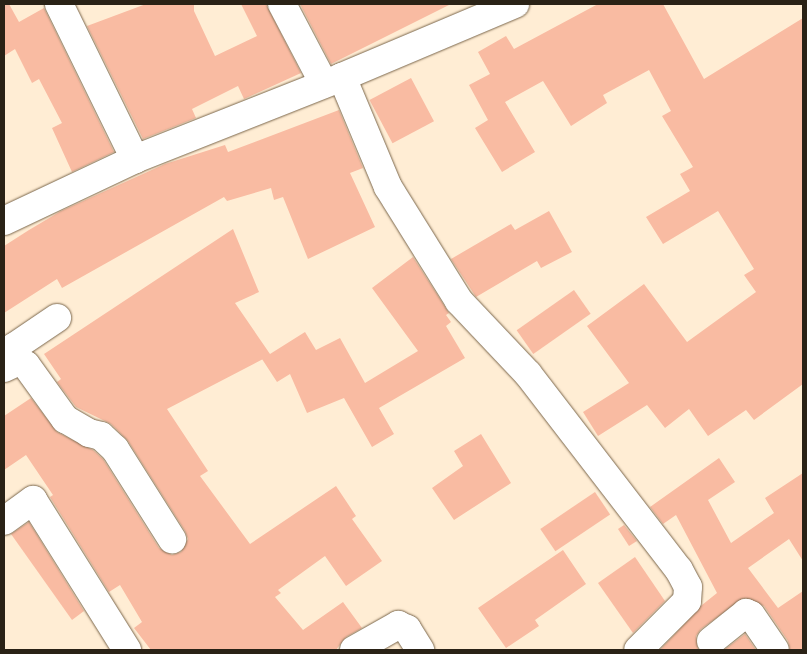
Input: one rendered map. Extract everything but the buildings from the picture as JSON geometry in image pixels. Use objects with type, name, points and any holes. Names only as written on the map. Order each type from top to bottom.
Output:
[{"type":"street","points":[[59,4],[135,159]]},
{"type":"street","points":[[282,4],[333,81],[388,187],[459,301],[528,374],[679,570],[688,587],[687,601],[638,650]]},
{"type":"street","points":[[4,221],[135,159],[333,81],[514,4]]},
{"type":"street","points":[[57,318],[14,348],[11,364],[26,365],[65,418],[89,433],[101,436],[115,450],[172,539]]},
{"type":"street","points":[[4,521],[33,500],[127,650]]},
{"type":"street","points":[[711,641],[746,613],[751,614],[775,650]]},
{"type":"street","points":[[354,650],[398,625],[407,629],[420,650]]}]
